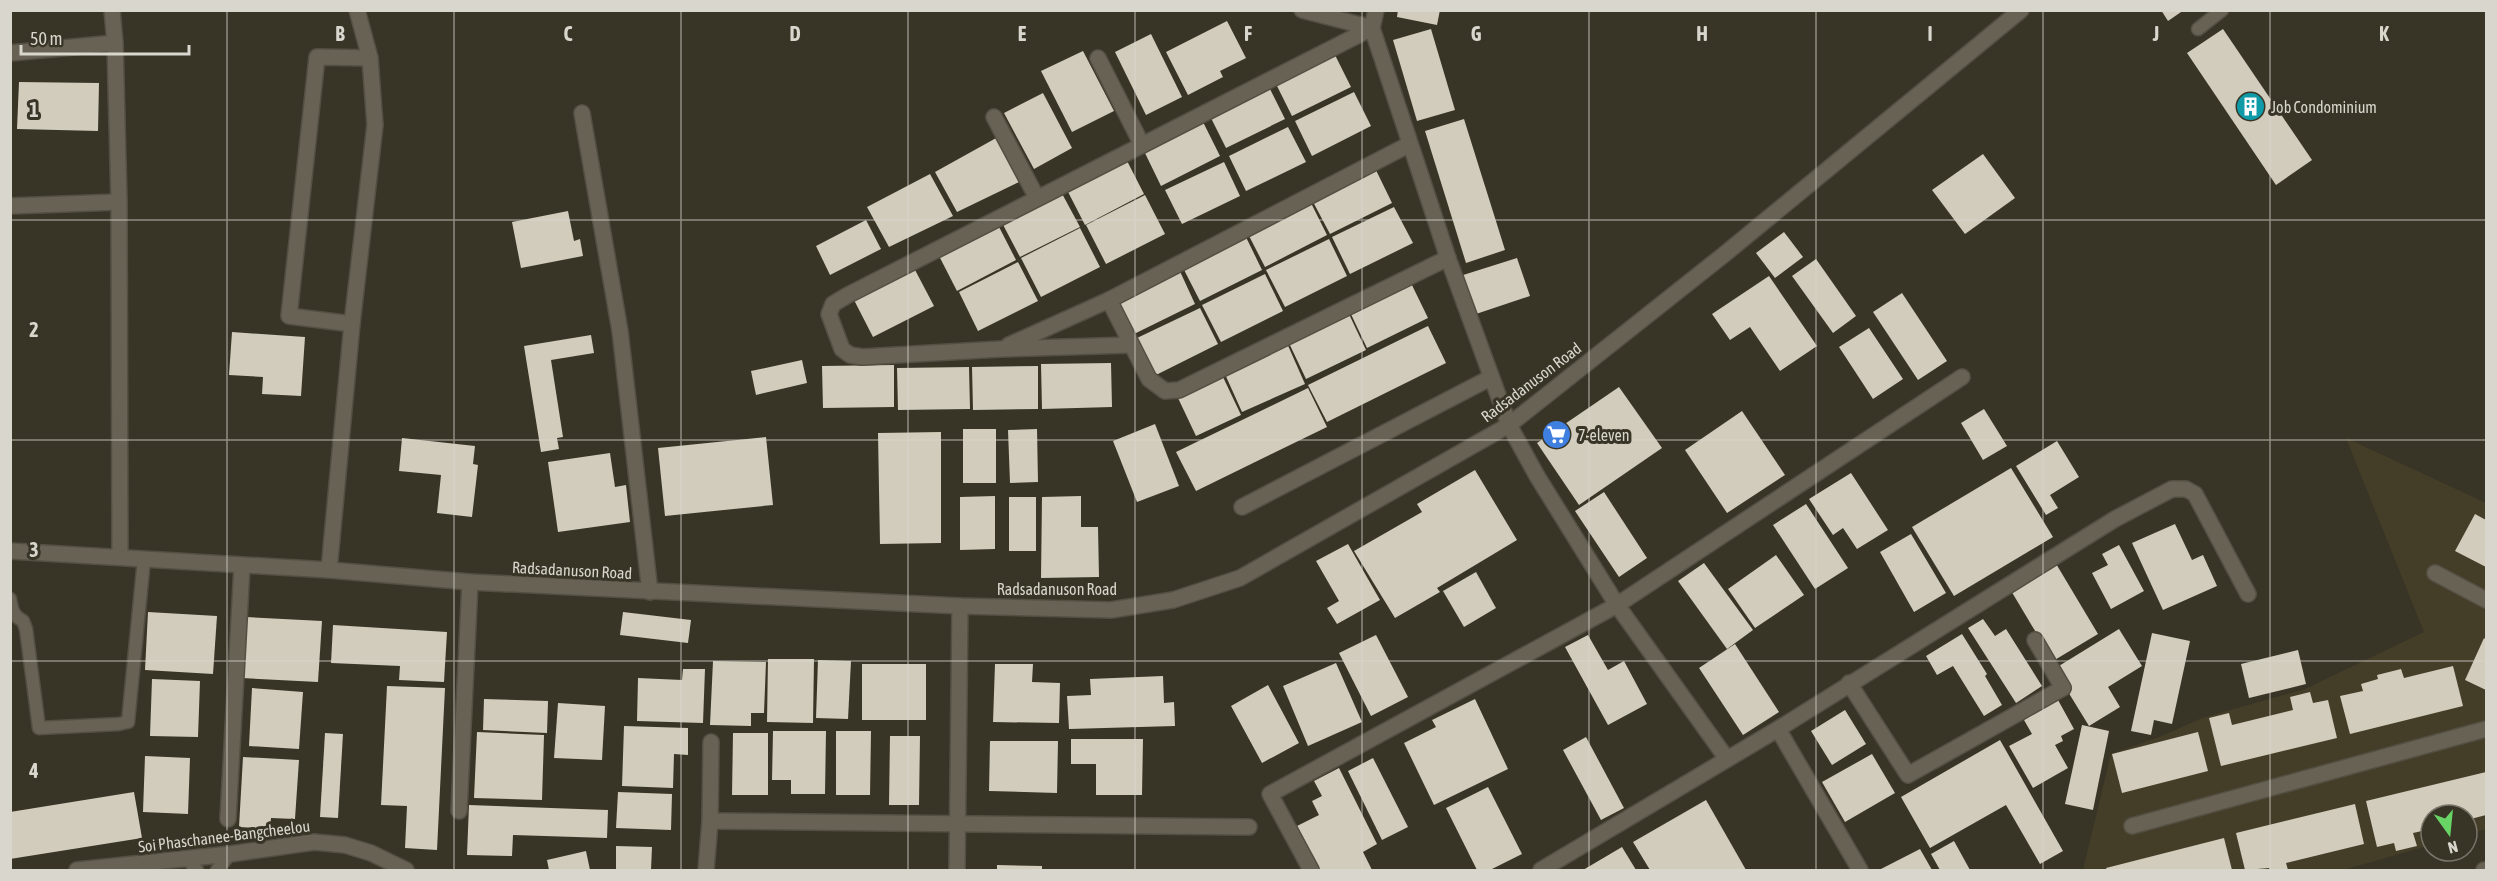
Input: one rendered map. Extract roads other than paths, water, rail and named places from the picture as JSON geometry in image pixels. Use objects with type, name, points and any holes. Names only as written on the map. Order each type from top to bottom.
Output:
[{"type":"street","points":[[112,10],[119,202],[120,557]]},
{"type":"street","points":[[329,570],[352,324],[375,125],[370,58],[357,10]]},
{"type":"street","points":[[1302,10],[1371,28]]},
{"type":"street","points":[[1376,10],[1371,28],[1448,258],[1509,425],[1537,476],[1617,605],[1727,759]]},
{"type":"street","name":"Radsadanuson Road","points":[[10,551],[329,570],[470,582],[960,606],[1111,610],[1173,600],[1240,578],[1509,425],[1735,246],[2021,10]]},
{"type":"street","points":[[1131,345],[862,357],[850,355],[842,350],[829,314],[832,304],[848,295],[1371,28]]},
{"type":"street","points":[[10,53],[115,43]]},
{"type":"street","points":[[352,324],[289,316],[317,57],[370,58]]},
{"type":"street","points":[[1098,58],[1142,145]]},
{"type":"street","points":[[582,112],[620,331],[650,592]]},
{"type":"street","points":[[994,117],[1037,198]]},
{"type":"street","points":[[1001,349],[1109,300],[1410,144]]},
{"type":"street","points":[[10,206],[119,202]]},
{"type":"street","points":[[1109,300],[1149,379],[1165,391],[1179,390],[1448,258]]},
{"type":"street","points":[[1311,870],[1270,794],[1617,605],[1962,377]]},
{"type":"street","points":[[1242,507],[1490,378]]},
{"type":"street","points":[[1545,870],[1778,729],[2115,519],[2172,489],[2187,489],[2195,494],[2248,594]]},
{"type":"street","points":[[228,819],[242,566]]},
{"type":"street","points":[[2435,573],[2487,600]]},
{"type":"street","points":[[459,811],[470,582]]},
{"type":"street","points":[[957,870],[960,606]]},
{"type":"street","points":[[1849,683],[1908,775],[2063,688],[2035,640]]},
{"type":"street","points":[[1778,729],[1860,870]]},
{"type":"street","points":[[2132,826],[2487,729]]},
{"type":"street","points":[[706,870],[710,821],[711,742]]},
{"type":"street","points":[[710,821],[1249,827]]},
{"type":"street","name":"Soi Phaschanee-Bangcheelou","points":[[77,870],[192,865],[230,854],[314,842],[345,845],[406,870]]},
{"type":"lane","points":[[2198,29],[2222,10]]},
{"type":"lane","points":[[10,599],[12,611],[24,621],[26,628],[39,728],[128,722],[144,559]]},
{"type":"lane","points":[[217,870],[230,854]]},
{"type":"place","name":"Job Condominium","points":[[2250,107]]},
{"type":"place","name":"7-eleven","points":[[1557,435]]}]
